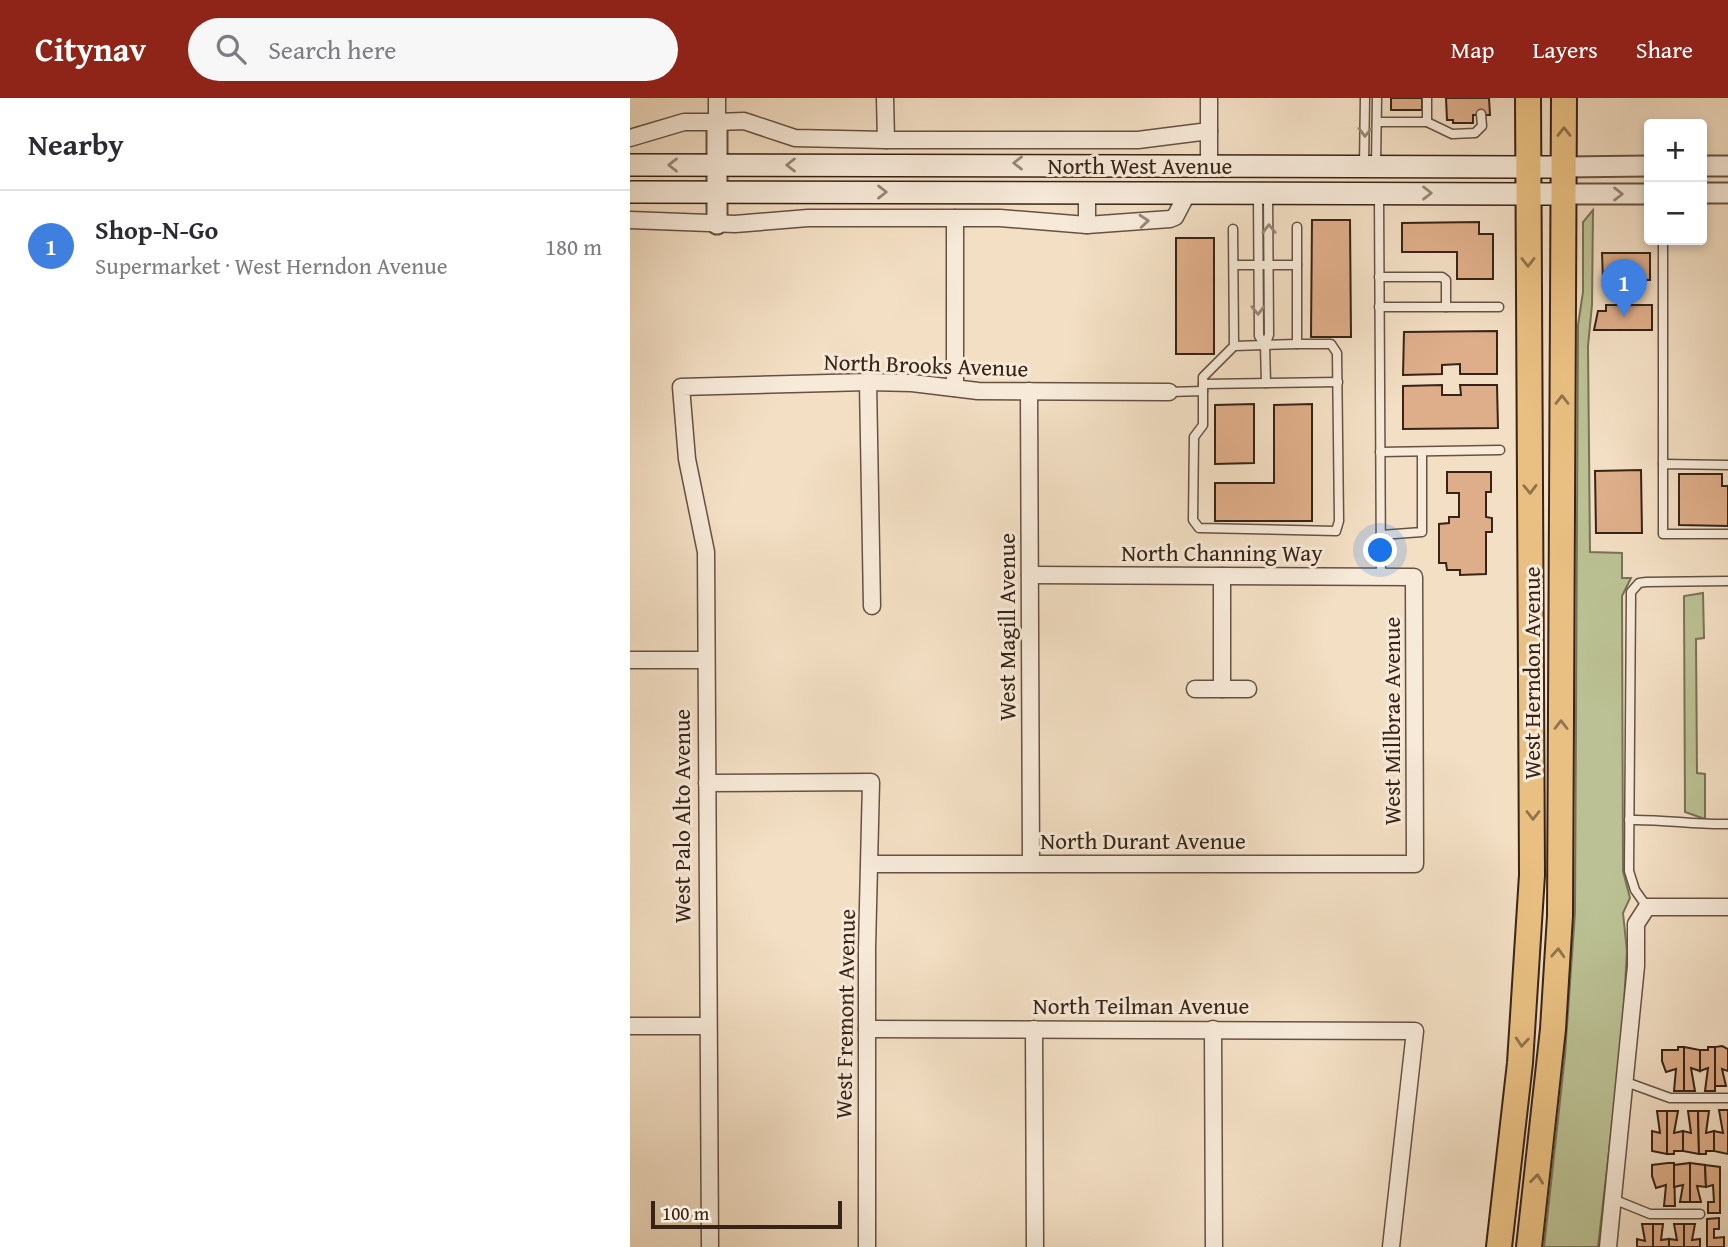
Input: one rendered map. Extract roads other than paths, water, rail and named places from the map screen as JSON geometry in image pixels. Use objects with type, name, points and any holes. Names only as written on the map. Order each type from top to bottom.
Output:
[{"type":"main road","name":"West Herndon Avenue","points":[[1499,1247],[1520,1063],[1532,888],[1528,98]]},
{"type":"main road","name":"West Herndon Avenue","points":[[1529,1247],[1552,1040],[1560,916],[1564,98]]},
{"type":"main road","name":"North West Avenue","points":[[630,165],[1564,167]]},
{"type":"main road","points":[[1087,192],[1110,180],[1197,180],[1208,172],[1209,165]]},
{"type":"main road","points":[[1216,192],[1226,180],[1268,178],[1303,165]]},
{"type":"main road","points":[[1263,192],[1294,181],[1341,180],[1364,176],[1373,172],[1370,165]]},
{"type":"main road","name":"North West Avenue","points":[[630,192],[1564,194]]},
{"type":"street","points":[[716,224],[717,98]]},
{"type":"street","points":[[885,98],[886,140]]},
{"type":"street","points":[[1209,98],[1209,165]]},
{"type":"street","points":[[630,138],[684,122],[744,121],[795,138],[886,140],[1138,140],[1209,131]]},
{"type":"street","name":"North West Avenue","points":[[1564,167],[1644,166]]},
{"type":"street","points":[[1707,166],[1728,166]]},
{"type":"street","points":[[1087,192],[1087,225]]},
{"type":"street","points":[[1707,193],[1728,193]]},
{"type":"street","points":[[630,220],[716,224],[808,218],[1000,218],[1087,225],[1170,219],[1175,217],[1187,194]]},
{"type":"street","name":"North West Avenue","points":[[1564,194],[1644,194]]},
{"type":"street","points":[[955,218],[955,388]]},
{"type":"street","points":[[868,382],[872,606]]},
{"type":"street","name":"North Brooks Avenue","points":[[681,387],[868,382],[1029,391],[1169,391]]},
{"type":"street","name":"West Palo Alto Avenue","points":[[681,387],[687,458],[706,552],[710,1247]]},
{"type":"street","name":"West Magill Avenue","points":[[1029,391],[1031,863]]},
{"type":"street","name":"North Channing Way","points":[[1030,575],[1414,577]]},
{"type":"street","points":[[1222,576],[1222,689]]},
{"type":"street","name":"West Millbrae Avenue","points":[[1414,577],[1415,864]]},
{"type":"street","points":[[630,660],[706,660]]},
{"type":"street","points":[[1195,689],[1248,689]]},
{"type":"street","name":"West Fremont Avenue","points":[[707,783],[871,782],[867,1247]]},
{"type":"street","name":"North Durant Avenue","points":[[871,864],[1415,864]]},
{"type":"street","points":[[1608,1247],[1626,1082],[1636,966],[1636,924],[1647,907],[1728,907]]},
{"type":"street","points":[[630,1027],[708,1026]]},
{"type":"street","points":[[1034,1028],[1035,1247]]},
{"type":"street","points":[[1213,1028],[1214,1247]]},
{"type":"street","name":"North Teilman Avenue","points":[[867,1029],[1213,1028],[1415,1031],[1391,1247]]},
{"type":"lane","points":[[1365,98],[1370,165]]},
{"type":"lane","points":[[1370,165],[1377,122],[1377,98]]},
{"type":"lane","points":[[1427,98],[1427,122]]},
{"type":"lane","points":[[1377,122],[1427,122],[1452,134],[1475,133],[1482,126],[1481,114]]},
{"type":"lane","points":[[1263,192],[1258,265],[1259,336],[1265,345]]},
{"type":"lane","points":[[1263,192],[1269,265],[1266,383]]},
{"type":"lane","points":[[1380,193],[1381,577]]},
{"type":"lane","points":[[1297,227],[1297,344]]},
{"type":"lane","points":[[1233,229],[1234,346]]},
{"type":"lane","points":[[1663,245],[1663,534],[1728,534]]},
{"type":"lane","points":[[1234,265],[1297,265]]},
{"type":"lane","points":[[1379,277],[1443,277],[1446,280],[1446,307]]},
{"type":"lane","points":[[1379,307],[1499,307]]},
{"type":"lane","points":[[1297,344],[1331,344],[1337,353],[1339,521],[1336,531],[1199,528],[1193,520],[1194,437],[1203,425],[1203,377],[1234,346],[1297,344]]},
{"type":"lane","points":[[1169,391],[1266,383],[1338,382]]},
{"type":"lane","points":[[1380,453],[1500,450]]},
{"type":"lane","points":[[1381,535],[1422,532],[1422,452]]},
{"type":"lane","points":[[1664,464],[1728,465]]},
{"type":"lane","points":[[1647,907],[1630,881],[1631,592],[1639,583],[1646,582],[1728,581]]},
{"type":"lane","points":[[1629,820],[1675,819],[1703,824],[1728,824]]},
{"type":"lane","points":[[1626,1082],[1670,1098],[1728,1098]]},
{"type":"lane","points":[[1613,1199],[1650,1214],[1700,1214]]},
{"type":"place","name":"Shop-N-Go","points":[[1624,317]]}]
